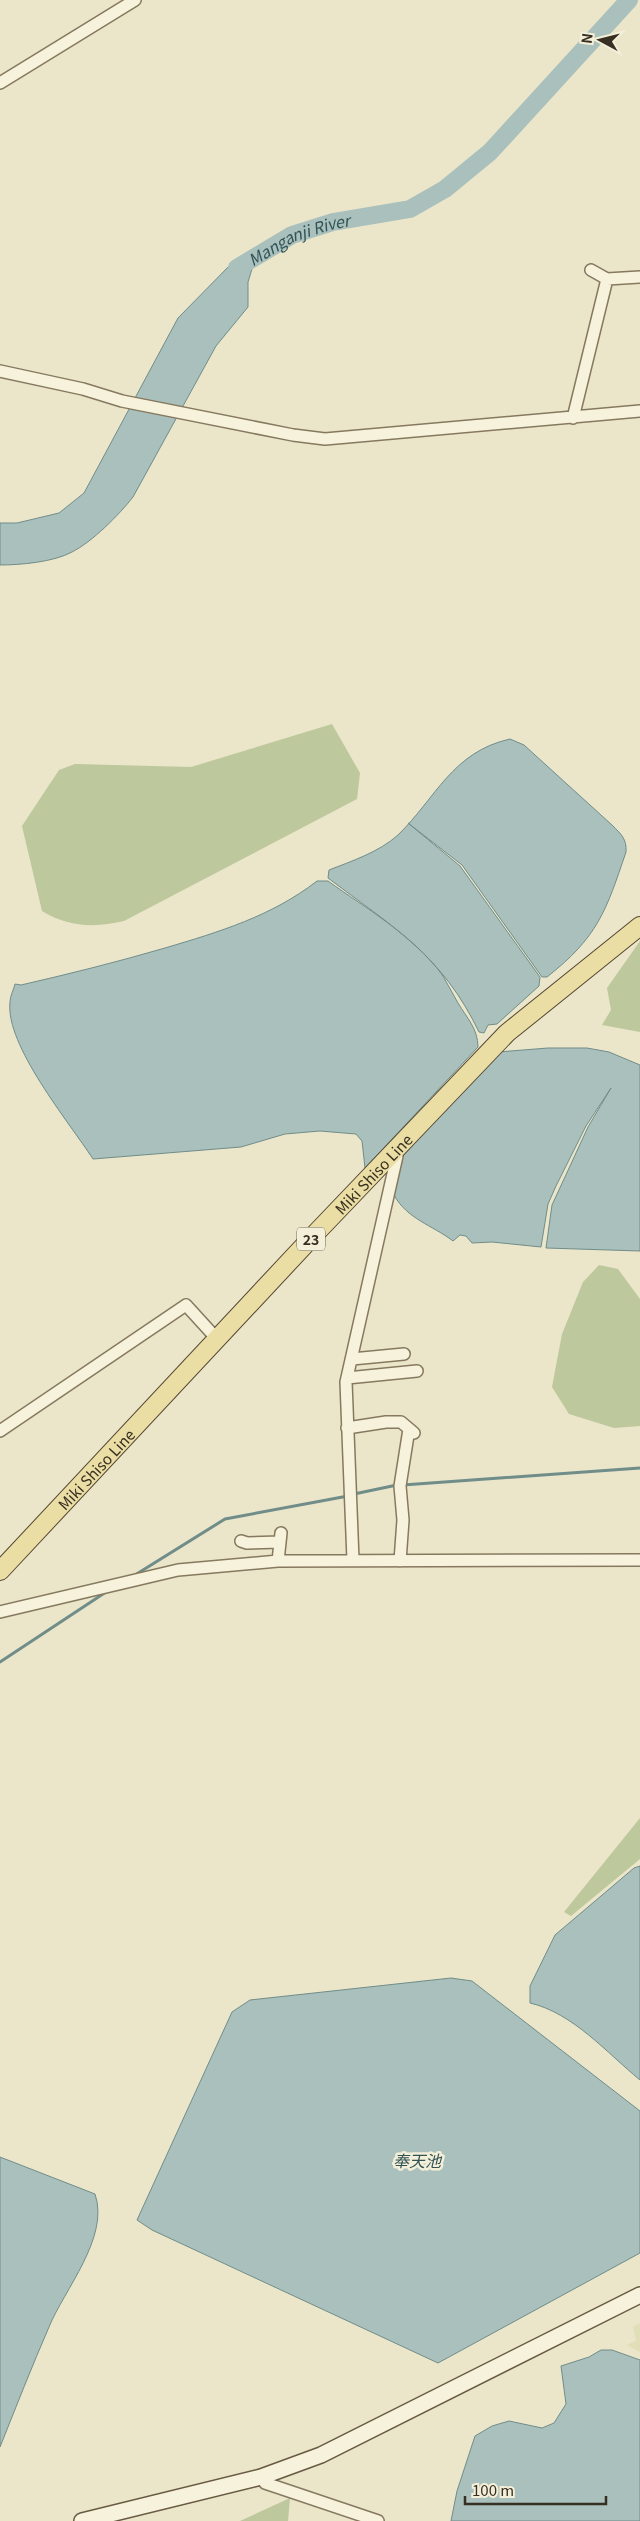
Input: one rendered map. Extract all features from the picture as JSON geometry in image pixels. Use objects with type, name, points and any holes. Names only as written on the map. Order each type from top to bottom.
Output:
[{"type":"main road","name":"Miki Shiso Line","points":[[0,1571],[507,1033],[640,926]]},
{"type":"street","points":[[0,82],[135,0]]},
{"type":"street","points":[[591,270],[607,279],[640,277]]},
{"type":"street","points":[[573,418],[607,279]]},
{"type":"street","points":[[0,370],[130,402],[293,435],[325,439],[640,411]]},
{"type":"street","points":[[353,1560],[347,1428],[347,1378],[397,1156],[396,1149]]},
{"type":"street","points":[[0,1431],[186,1305],[217,1339]]},
{"type":"street","points":[[352,1359],[404,1354]]},
{"type":"street","points":[[347,1378],[417,1370]]},
{"type":"street","points":[[347,1428],[386,1422],[401,1422],[411,1431],[400,1486],[403,1504],[400,1561]]},
{"type":"street","points":[[247,1564],[244,1542],[281,1538],[278,1561]]},
{"type":"street","points":[[0,1612],[178,1570],[278,1561],[640,1560]]},
{"type":"street","points":[[82,2521],[261,2477],[321,2455],[640,2295]]},
{"type":"street","points":[[261,2477],[265,2483],[378,2521]]},
{"type":"green space","points":[[332,724],[360,773],[357,799],[124,921],[102,925],[82,925],[62,920],[42,911],[22,826],[59,770],[75,764],[191,767]]},
{"type":"green space","points":[[640,941],[640,1032],[602,1025],[611,1010],[607,988]]},
{"type":"green space","points":[[599,1265],[618,1269],[640,1299],[640,1426],[614,1428],[569,1414],[552,1387],[562,1334],[583,1282]]},
{"type":"green space","points":[[640,1818],[640,1859],[571,1916],[564,1912]]},
{"type":"green space","points":[[640,2323],[640,2352],[627,2345],[636,2341],[633,2327]]},
{"type":"green space","points":[[290,2498],[288,2521],[240,2521]]},
{"type":"water","points":[[252,250],[256,256],[248,282],[248,307],[216,346],[133,497],[105,528],[80,548],[47,561],[0,565],[0,523],[17,523],[59,513],[84,493],[178,318],[236,259]]},
{"type":"water","points":[[510,739],[524,745],[612,825],[621,834],[626,852],[606,907],[598,922],[578,949],[564,963],[547,977],[542,977],[462,865],[409,824],[459,765],[473,754],[490,745]]},
{"type":"water","points":[[409,824],[460,866],[540,977],[539,986],[497,1024],[488,1025],[484,1033],[479,1032],[465,1005],[449,982],[414,944],[328,878],[329,870],[365,856],[391,841]]},
{"type":"water","points":[[317,881],[328,881],[374,913],[418,948],[443,976],[471,1024],[478,1041],[478,1047],[365,1168],[362,1141],[356,1134],[320,1131],[285,1134],[241,1147],[93,1159],[41,1083],[17,1039],[11,1020],[10,1002],[15,984],[21,985],[111,963],[205,936],[244,922],[282,904]]},
{"type":"water","points":[[548,1048],[587,1048],[609,1052],[640,1065],[640,1251],[546,1248],[552,1205],[588,1127],[611,1088],[586,1126],[548,1204],[541,1247],[492,1242],[472,1243],[466,1236],[460,1235],[453,1241],[413,1216],[399,1203],[394,1195],[403,1156],[498,1052]]},
{"type":"water","points":[[640,1866],[640,2080],[589,2035],[561,2015],[530,2003],[530,1986],[555,1935],[634,1868]]},
{"type":"water","name":"奉天池","points":[[451,1978],[472,1981],[640,2111],[640,2253],[438,2363],[152,2230],[137,2220],[232,2012],[250,2000]]},
{"type":"water","points":[[0,2157],[95,2194],[98,2211],[91,2245],[49,2327],[0,2447]]},
{"type":"water","points":[[601,2350],[612,2350],[640,2360],[640,2521],[451,2521],[457,2491],[475,2436],[492,2426],[509,2421],[542,2428],[554,2423],[566,2404],[561,2366],[589,2357]]},
{"type":"waterway","name":"Manganji River","points":[[237,268],[292,235],[333,222],[410,209],[445,189],[490,152],[629,0]]},
{"type":"waterway","points":[[403,1485],[640,1468]]},
{"type":"waterway","points":[[354,1494],[397,1485]]},
{"type":"waterway","points":[[135,1575],[225,1519],[348,1496]]},
{"type":"waterway","points":[[0,1662],[106,1592]]}]
